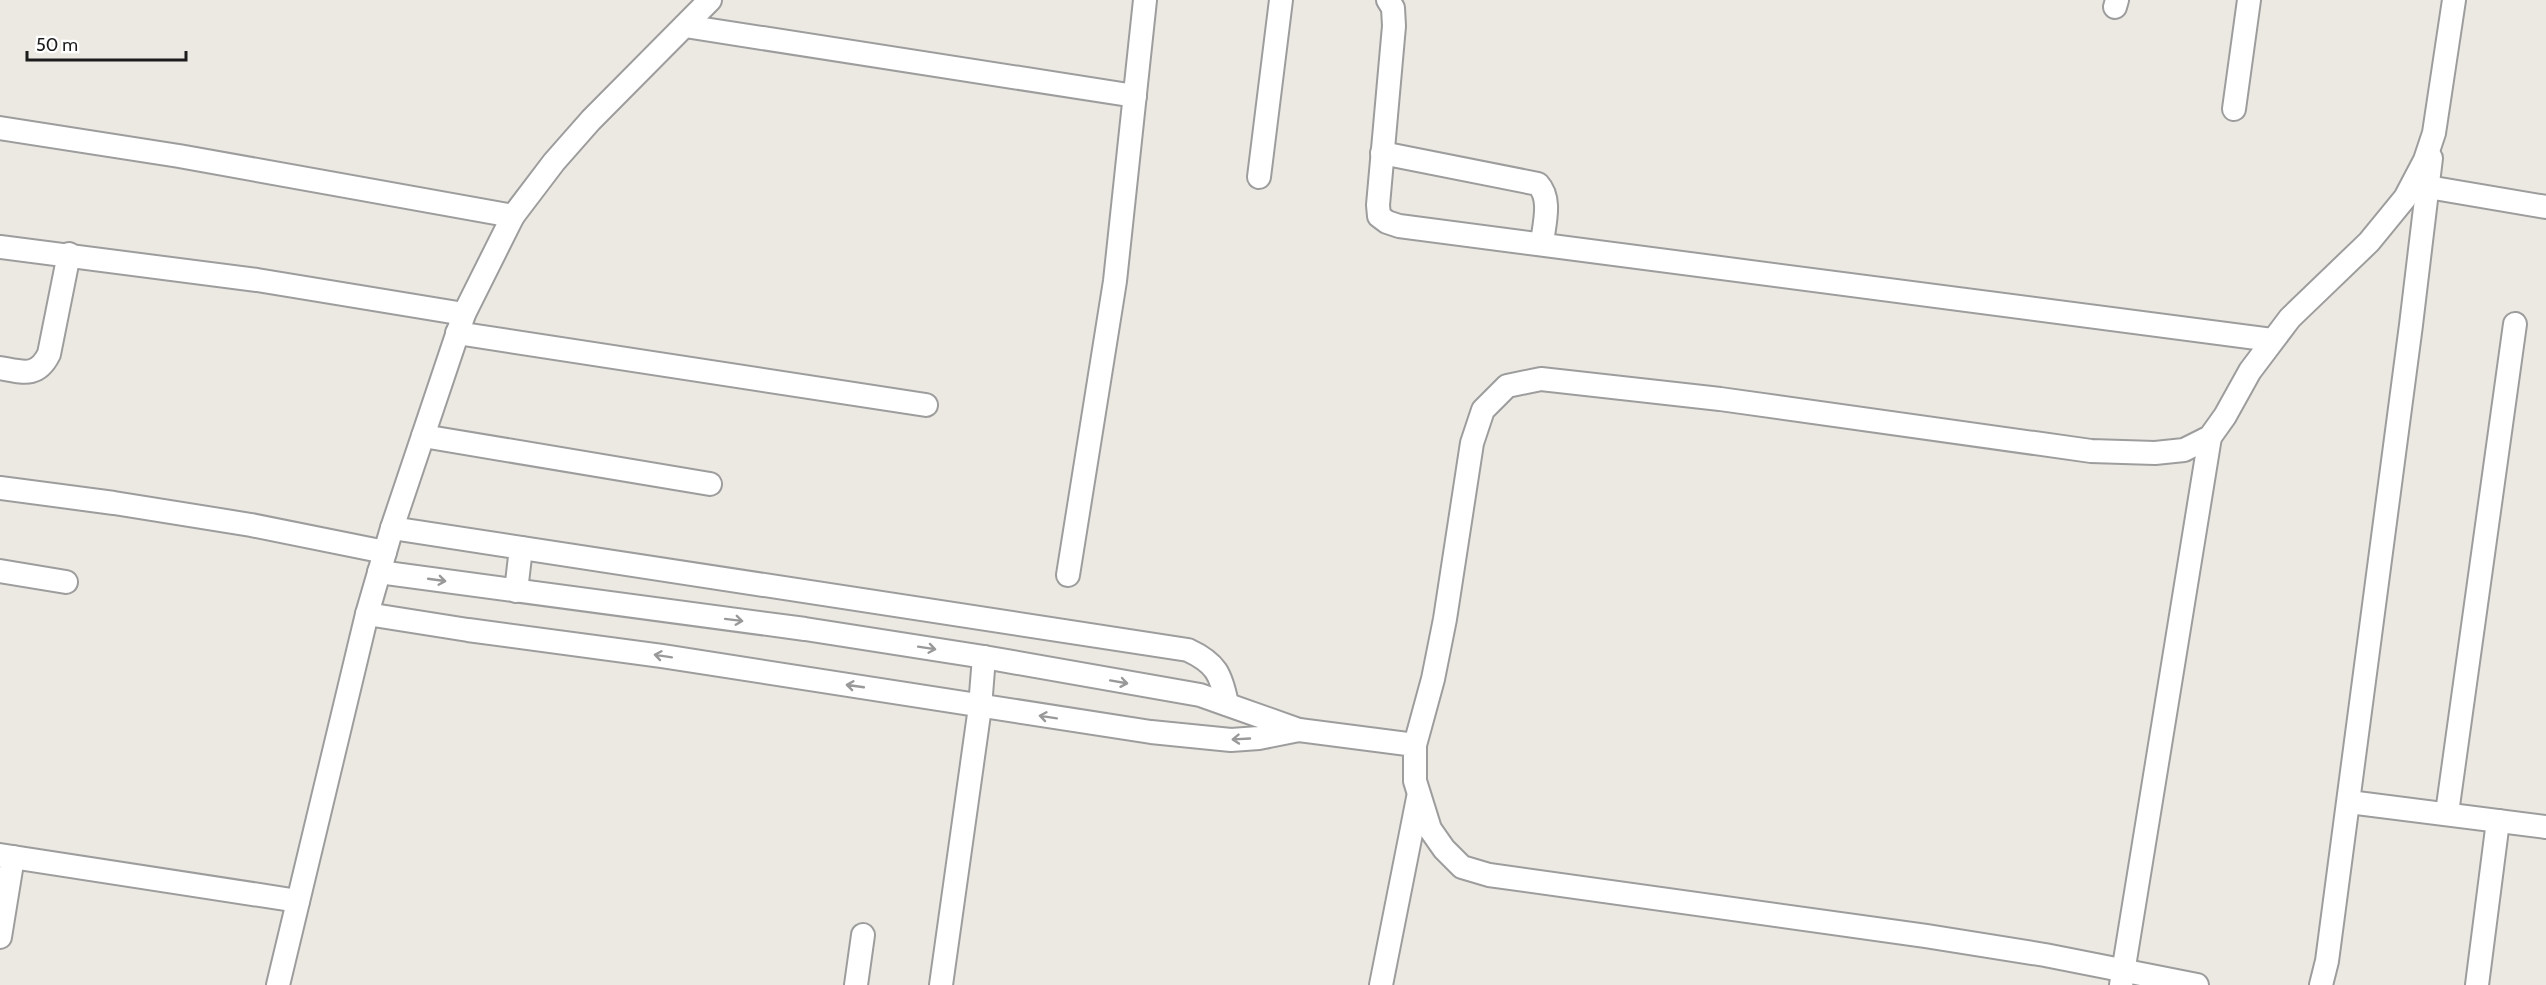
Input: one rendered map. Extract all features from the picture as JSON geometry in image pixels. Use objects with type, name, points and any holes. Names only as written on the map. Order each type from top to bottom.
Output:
[{"type":"street","points":[[278,985],[367,614],[392,528],[460,323],[513,216],[554,162],[591,120],[710,0]]},
{"type":"street","points":[[1068,575],[1115,281],[1145,0]]},
{"type":"street","points":[[1259,177],[1281,0]]},
{"type":"street","points":[[1388,0],[1393,8],[1395,26],[1378,205],[1379,216],[1386,222],[1398,226],[2272,340]]},
{"type":"street","points":[[2234,109],[2249,0]]},
{"type":"street","points":[[2321,985],[2327,962],[2349,802],[2434,133],[2455,3]]},
{"type":"street","points":[[685,26],[1135,96]]},
{"type":"street","points":[[0,128],[179,156],[513,216]]},
{"type":"street","points":[[2122,978],[2210,437],[2272,340],[2290,318],[2369,242],[2405,198],[2425,160],[2434,133]]},
{"type":"street","points":[[1382,153],[1538,184],[1543,189],[1546,200],[1542,243]]},
{"type":"street","points":[[2428,187],[2546,207]]},
{"type":"street","points":[[0,247],[69,254],[257,280],[460,323],[926,405]]},
{"type":"street","points":[[0,369],[34,371],[43,366],[49,354],[69,254]]},
{"type":"street","points":[[2447,813],[2515,324]]},
{"type":"street","points":[[2197,985],[2122,978],[2045,955],[1489,874],[1462,867],[1444,849],[1430,830],[1415,781],[1415,746],[1433,679],[1445,619],[1472,443],[1483,410],[1507,386],[1541,379],[1672,394],[2091,451],[2154,453],[2184,450],[2210,437]]},
{"type":"street","points":[[423,436],[711,484]]},
{"type":"street","points":[[0,488],[251,525],[382,562],[516,591],[805,628],[1200,695],[1299,730],[1415,746]]},
{"type":"street","points":[[392,528],[1188,650],[1204,657],[1215,667],[1223,682],[1227,704]]},
{"type":"street","points":[[516,591],[521,548]]},
{"type":"street","points":[[0,571],[66,582]]},
{"type":"street","points":[[367,614],[662,656],[1151,732],[1231,740],[1259,738],[1299,730]]},
{"type":"street","points":[[941,985],[980,707],[984,657]]},
{"type":"street","points":[[1381,985],[1418,796]]},
{"type":"street","points":[[2349,802],[2546,827]]},
{"type":"street","points":[[2476,985],[2498,820]]},
{"type":"street","points":[[0,937],[6,856],[298,901]]},
{"type":"street","points":[[856,985],[863,934]]}]
